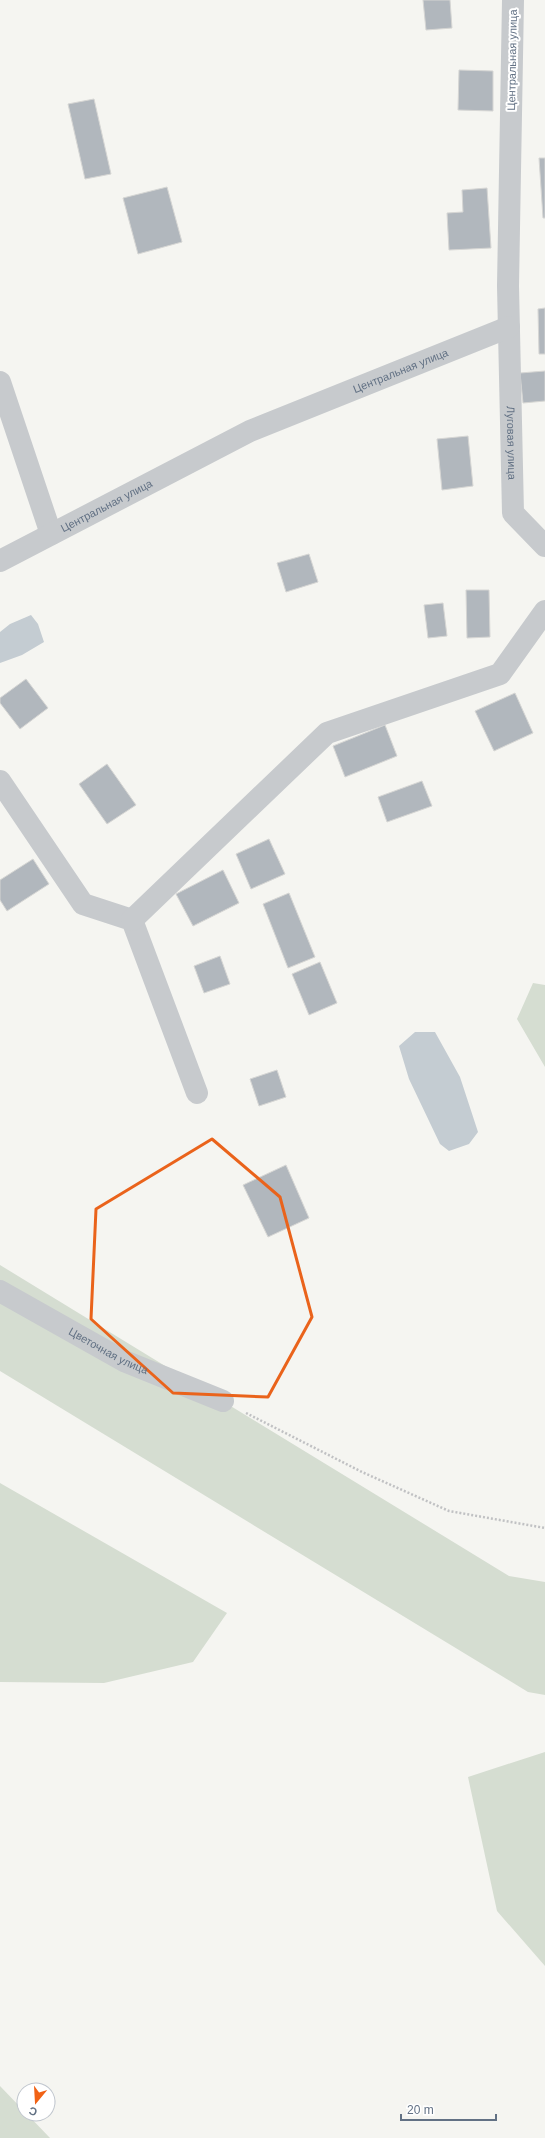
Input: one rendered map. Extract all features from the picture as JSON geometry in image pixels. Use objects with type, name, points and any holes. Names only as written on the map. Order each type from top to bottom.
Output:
[{"type":"street","name":"Центральная улица","points":[[0,561],[250,431],[509,327],[513,0]]},
{"type":"street","name":"Луговая улица","points":[[509,327],[513,513],[545,546]]},
{"type":"street","points":[[0,382],[52,534]]},
{"type":"street","points":[[132,920],[327,733],[500,674],[545,611]]},
{"type":"street","points":[[0,781],[83,904],[132,920]]},
{"type":"street","points":[[132,920],[197,1093]]},
{"type":"street","name":"Цветочная улица","points":[[0,1291],[124,1361],[223,1401]]},
{"type":"path","points":[[223,1401],[362,1472],[449,1511],[545,1528]]},
{"type":"highlighted area","points":[[212,1139],[280,1197],[312,1317],[268,1397],[173,1393],[91,1319],[96,1209]]},
{"type":"shaded area","points":[[31,615],[38,624],[44,642],[22,655],[0,663],[0,632],[10,624]]},
{"type":"shaded area","points":[[533,983],[545,985],[545,1067],[517,1019]]},
{"type":"shaded area","points":[[415,1032],[435,1032],[460,1077],[478,1132],[469,1144],[449,1151],[440,1144],[409,1079],[399,1046]]},
{"type":"shaded area","points":[[0,1265],[509,1576],[545,1582],[545,1695],[528,1692],[0,1371]]},
{"type":"shaded area","points":[[0,1483],[227,1613],[193,1662],[104,1683],[0,1682]]},
{"type":"shaded area","points":[[545,1752],[545,1966],[497,1911],[468,1777]]},
{"type":"shaded area","points":[[0,2086],[16,2103],[16,2122],[35,2122],[50,2138],[0,2138]]},
{"type":"building","points":[[423,0],[450,0],[452,28],[426,30]]},
{"type":"building","points":[[459,70],[493,71],[493,111],[458,110]]},
{"type":"building","points":[[94,99],[111,174],[85,179],[68,104]]},
{"type":"building","points":[[539,158],[545,158],[545,218],[543,218]]},
{"type":"building","points":[[167,187],[182,242],[138,254],[123,198]]},
{"type":"building","points":[[487,188],[491,248],[449,250],[447,213],[463,212],[462,190]]},
{"type":"building","points":[[545,308],[545,354],[539,354],[538,309]]},
{"type":"building","points":[[545,371],[545,401],[523,403],[520,373]]},
{"type":"building","points":[[468,436],[473,486],[442,490],[437,439]]},
{"type":"building","points":[[309,554],[318,582],[286,592],[277,563]]},
{"type":"building","points":[[466,590],[489,590],[490,637],[467,638]]},
{"type":"building","points":[[443,603],[447,636],[428,638],[424,605]]},
{"type":"building","points":[[26,679],[48,708],[20,729],[0,703],[0,698]]},
{"type":"building","points":[[515,693],[533,733],[494,751],[475,711]]},
{"type":"building","points":[[385,725],[397,756],[345,777],[333,746]]},
{"type":"building","points":[[107,764],[136,805],[107,824],[79,784]]},
{"type":"building","points":[[422,781],[432,806],[387,822],[378,797]]},
{"type":"building","points":[[269,839],[285,874],[251,889],[236,854]]},
{"type":"building","points":[[33,859],[49,884],[7,911],[0,900],[0,880]]},
{"type":"building","points":[[223,870],[239,903],[193,926],[176,894]]},
{"type":"building","points":[[289,893],[315,957],[288,968],[263,904]]},
{"type":"building","points":[[220,956],[230,984],[204,993],[194,966]]},
{"type":"building","points":[[320,962],[337,1003],[309,1015],[292,974]]},
{"type":"building","points":[[277,1070],[286,1097],[259,1106],[250,1079]]},
{"type":"building","points":[[286,1165],[309,1218],[268,1237],[243,1185]]}]
